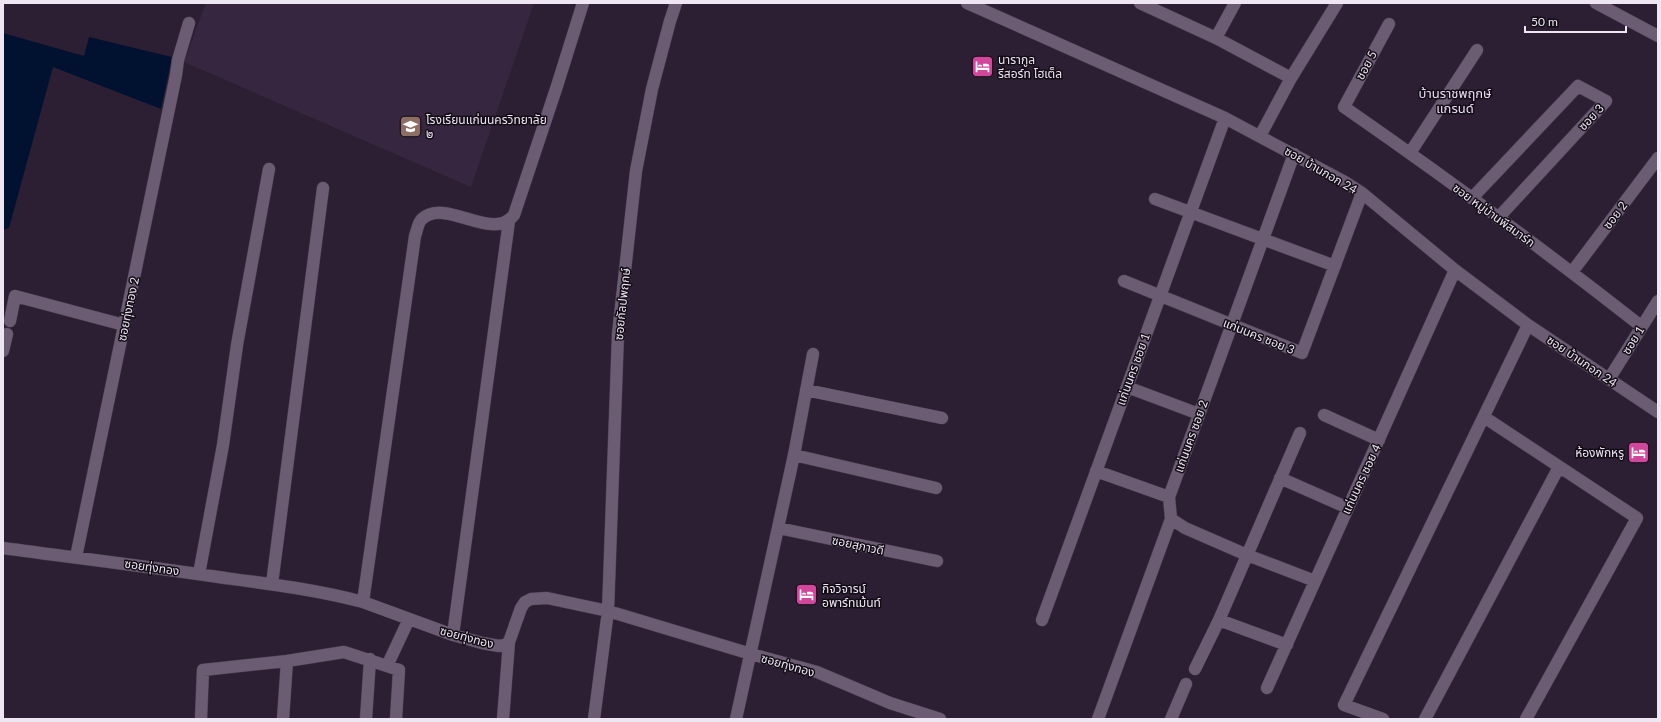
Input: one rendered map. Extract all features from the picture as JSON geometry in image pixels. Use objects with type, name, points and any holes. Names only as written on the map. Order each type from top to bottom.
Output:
[{"type":"street","points":[[363,602],[415,236],[421,219],[431,214],[442,213],[489,224],[500,224],[509,221],[514,215],[550,109],[583,3]]},
{"type":"street","name":"ซอยกัลปพฤกษ์","points":[[594,719],[608,611],[618,334],[636,171],[652,89],[676,3]]},
{"type":"street","name":"ซอย บ้านกอก 24","points":[[967,3],[1225,118],[1345,182],[1362,193],[1456,270],[1528,325],[1658,412]]},
{"type":"street","points":[[1140,3],[1216,38],[1291,78]]},
{"type":"street","points":[[1216,38],[1235,3]]},
{"type":"street","points":[[1260,136],[1291,78],[1337,3]]},
{"type":"street","points":[[1596,3],[1658,36]]},
{"type":"street","name":"ซอยทุ่งทอง 2","points":[[76,557],[178,60],[189,23]]},
{"type":"street","name":"ซอย 5","points":[[1344,107],[1388,24]]},
{"type":"street","points":[[1410,153],[1478,50]]},
{"type":"street","name":"ซอย 3","points":[[1472,198],[1578,86],[1606,101],[1498,218]]},
{"type":"street","name":"ซอย หมู่บ้านพีสมาร์ก","points":[[1344,107],[1472,198],[1572,272],[1641,326]]},
{"type":"street","name":"แก่นนคร ซอย 1","points":[[1042,620],[1225,118]]},
{"type":"street","name":"แก่นนคร ซอย 2","points":[[1098,719],[1171,519],[1169,497],[1294,154]]},
{"type":"street","name":"ซอย 2","points":[[1572,272],[1658,158]]},
{"type":"street","points":[[199,574],[223,445],[237,345],[269,169]]},
{"type":"street","points":[[272,584],[323,188]]},
{"type":"street","name":"แก่นนคร ซอย 3","points":[[1124,282],[1302,353],[1362,193]]},
{"type":"street","points":[[1155,199],[1335,266]]},
{"type":"street","points":[[453,635],[509,221]]},
{"type":"street","name":"แก่นนคร ซอย 4","points":[[1267,688],[1456,270]]},
{"type":"street","points":[[10,321],[15,296],[124,325]]},
{"type":"street","name":"ซอย 1","points":[[1609,379],[1658,301]]},
{"type":"street","points":[[1383,719],[1344,705],[1528,325]]},
{"type":"street","points":[[3,351],[7,334]]},
{"type":"street","points":[[736,719],[794,455],[814,354]]},
{"type":"street","points":[[1127,387],[1199,414]]},
{"type":"street","points":[[806,390],[942,418]]},
{"type":"street","points":[[1324,415],[1379,440]]},
{"type":"street","points":[[1484,418],[1637,518],[1526,719]]},
{"type":"street","points":[[1195,669],[1219,620],[1300,433]]},
{"type":"street","points":[[794,455],[936,488]]},
{"type":"street","points":[[1425,719],[1559,467]]},
{"type":"street","points":[[1096,470],[1169,497]]},
{"type":"street","points":[[1280,478],[1348,508]]},
{"type":"street","points":[[1171,519],[1185,528],[1247,555],[1315,581]]},
{"type":"street","name":"ซอยสุภาวดี","points":[[778,528],[937,561]]},
{"type":"street","name":"ซอยทุ่งทอง","points":[[3,548],[272,584],[363,602],[453,635],[490,645],[505,645],[509,642],[521,608],[526,602],[531,599],[547,598],[608,611],[751,654],[817,672],[890,703],[940,719]]},
{"type":"street","points":[[387,666],[409,619]]},
{"type":"street","points":[[1219,620],[1287,645]]},
{"type":"street","points":[[503,719],[509,642]]},
{"type":"street","points":[[201,719],[203,670],[287,661],[344,652],[398,670],[396,719]]},
{"type":"street","points":[[366,719],[370,660]]},
{"type":"street","points":[[283,719],[287,661]]},
{"type":"street","points":[[1171,719],[1186,684]]},
{"type":"shaded area","name":"โรงเรียนแก่นนครวิทยาลัย ๒","points":[[206,3],[534,3],[471,187],[184,62]]},
{"type":"water","points":[[3,33],[84,56],[89,37],[172,57],[161,109],[53,67],[9,228],[3,230]]},
{"type":"place","name":"นารากูล รีสอร์ท โฮเต็ล","points":[[982,66]]},
{"type":"place","name":"โรงเรียนแก่นนครวิทยาลัย ๒","points":[[410,126]]},
{"type":"place","name":"ห้องพักหรู","points":[[1639,452]]},
{"type":"place","name":"กิจวิจารน์ อพาร์ทเม้นท์","points":[[806,595]]},
{"type":"district","name":"บ้านราชพฤกษ์ แกรนด์","points":[[1455,100]]}]
